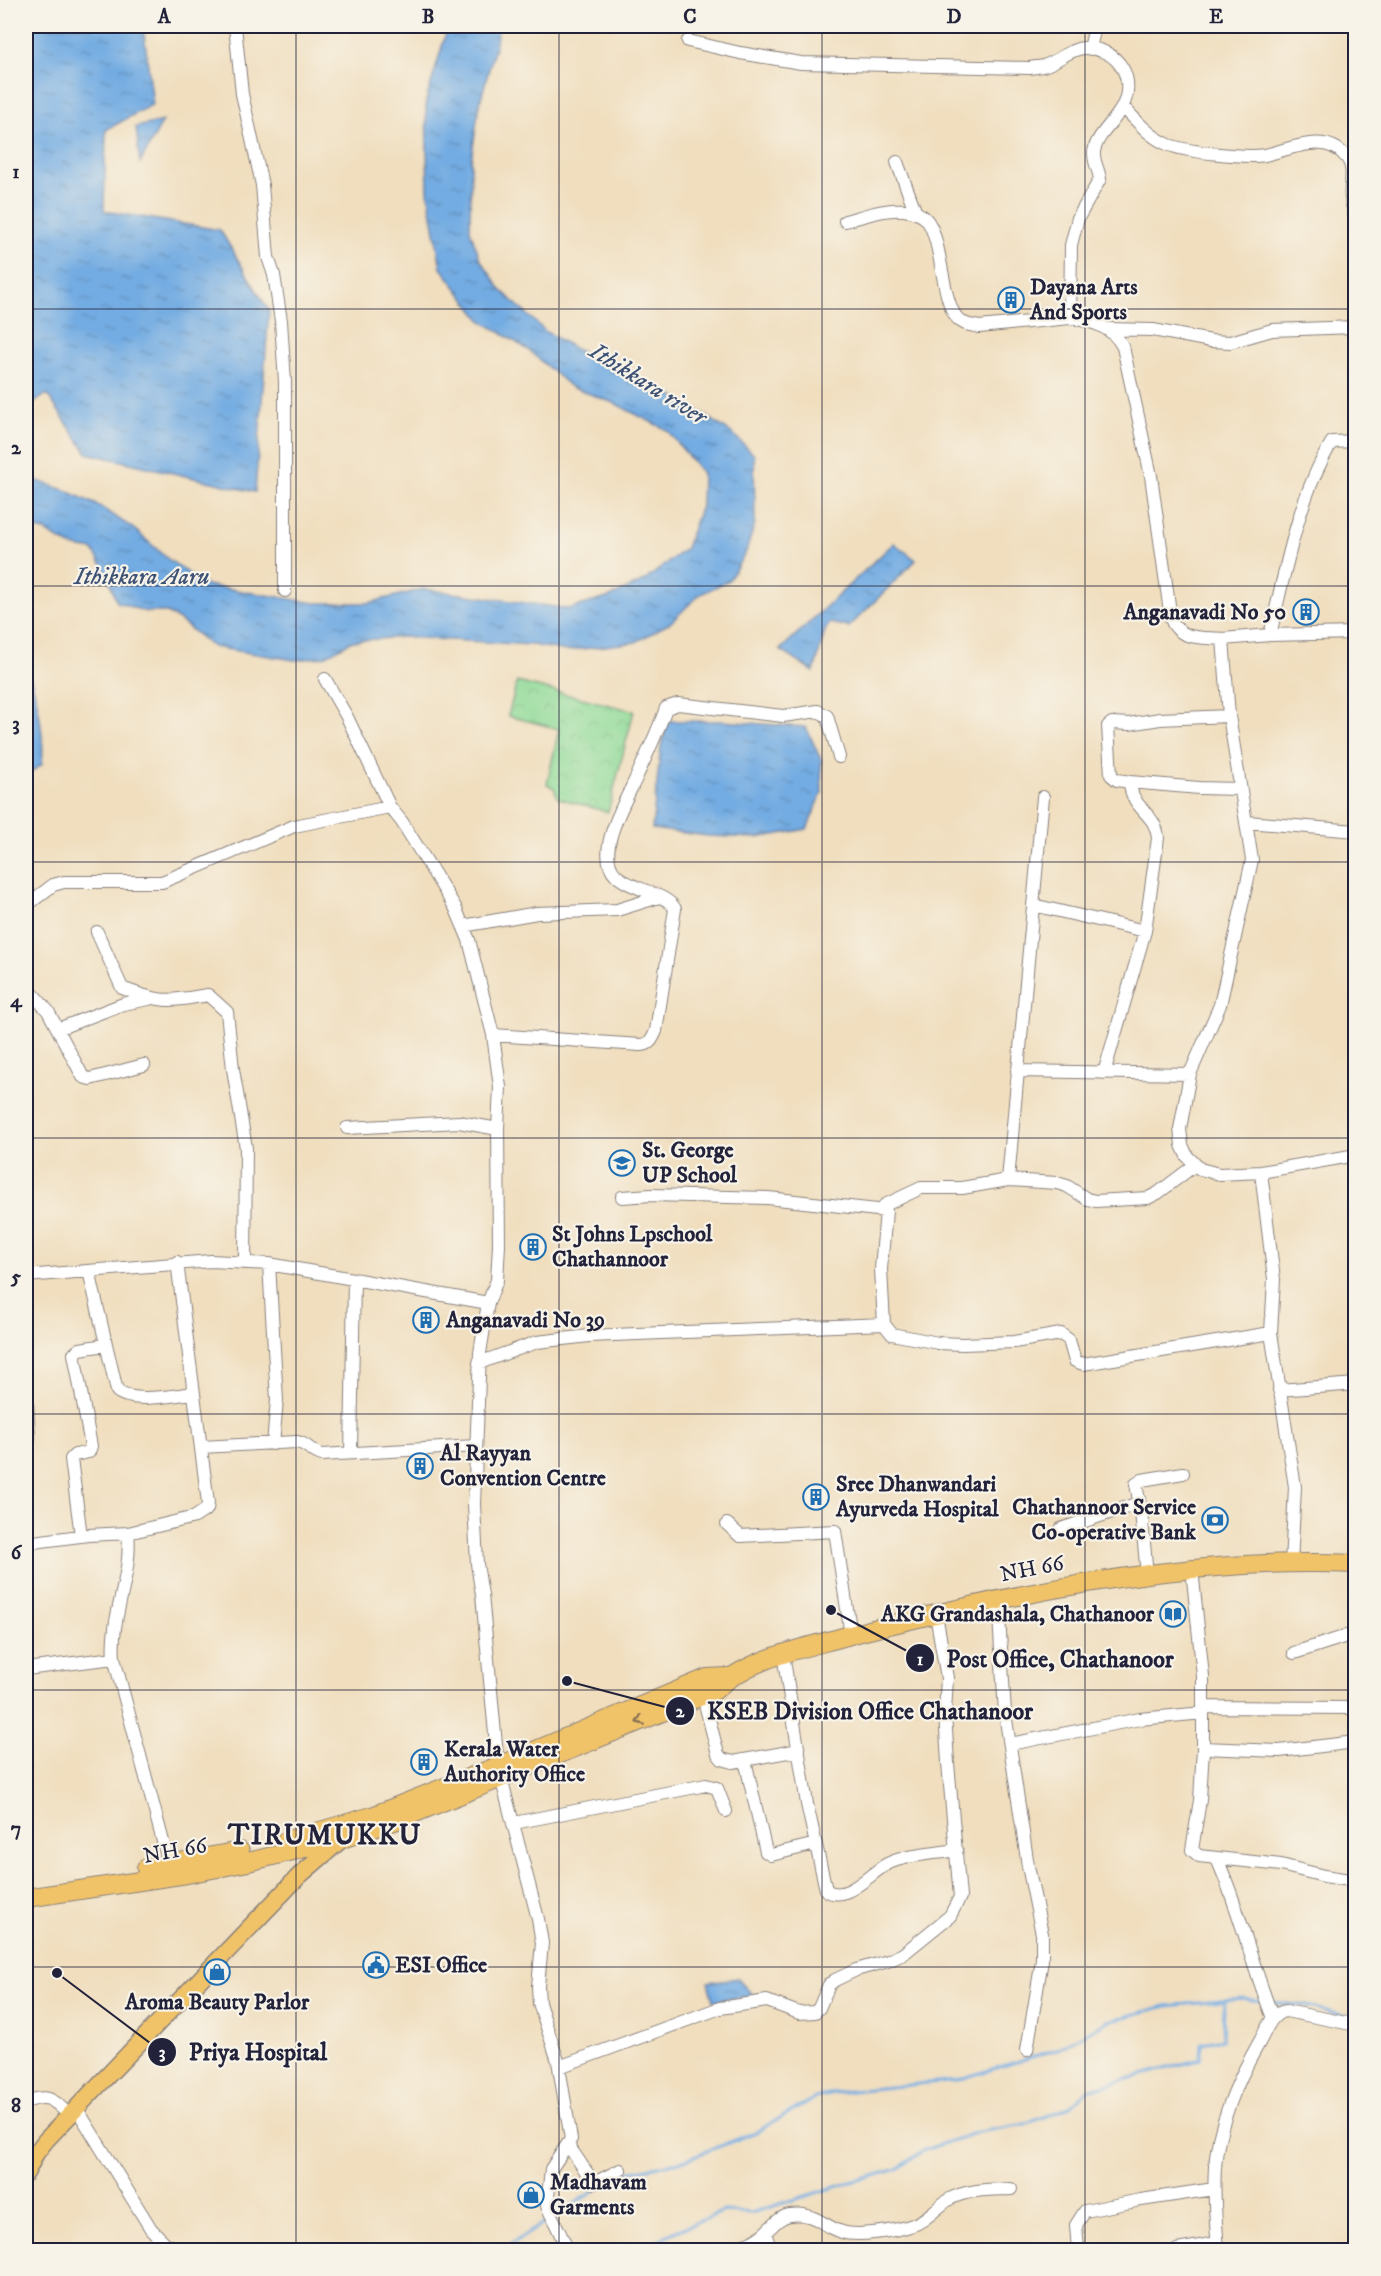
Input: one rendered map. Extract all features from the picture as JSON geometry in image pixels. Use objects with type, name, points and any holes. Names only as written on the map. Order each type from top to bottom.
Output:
[{"type":"highway","name":"NH 66","points":[[26,1886],[256,1848],[372,1816],[500,1772],[703,1696],[714,1691],[729,1677],[783,1654],[936,1614],[1082,1583],[1192,1569],[1291,1564],[1356,1564]]},
{"type":"highway","name":"NH 66","points":[[26,1898],[187,1874],[342,1839],[403,1818],[707,1678],[729,1677]]},
{"type":"main road","points":[[26,2173],[36,2153],[299,1876],[342,1839]]},
{"type":"main road","points":[[299,1876],[303,1849]]},
{"type":"street","points":[[235,26],[242,94],[262,185],[268,257],[274,275],[281,321],[285,382],[285,591]]},
{"type":"street","points":[[1090,49],[1095,26]]},
{"type":"street","points":[[688,41],[740,53],[801,63],[859,66],[1036,67],[1051,63],[1083,48],[1106,52],[1119,60],[1127,82],[1123,107],[1094,151],[1100,179],[1078,218],[1071,245],[1070,318]]},
{"type":"street","points":[[1123,107],[1147,131],[1165,144],[1184,149],[1252,156],[1301,144],[1318,144],[1337,148],[1348,159],[1352,168],[1351,197],[1356,221]]},
{"type":"street","points":[[897,162],[916,213]]},
{"type":"street","points":[[845,221],[887,211],[904,210],[925,218],[929,225],[951,306],[958,319],[966,324],[979,327],[1070,318],[1109,329],[1153,330],[1211,341],[1230,342],[1272,330],[1356,327]]},
{"type":"street","points":[[1109,329],[1123,347],[1149,466],[1175,629],[1185,636],[1224,639],[1270,634],[1356,633]]},
{"type":"street","points":[[1270,634],[1299,518],[1312,486],[1332,442],[1356,441]]},
{"type":"street","points":[[1224,639],[1229,716],[1252,860],[1220,1005],[1190,1074],[1180,1133],[1184,1149],[1195,1165],[1210,1173],[1261,1172],[1356,1155]]},
{"type":"street","points":[[325,679],[347,717],[390,807],[455,907],[469,940],[493,1035],[500,1087],[498,1129],[500,1245],[496,1280],[488,1303],[479,1364],[474,1504],[477,1564],[500,1772],[538,1919],[542,1943],[539,2003],[559,2067],[571,2139],[551,2169],[547,2206],[568,2250]]},
{"type":"street","points":[[493,1035],[640,1045],[649,1043],[656,1031],[675,914],[673,905],[627,885],[610,867],[608,854],[616,816],[637,777],[666,708],[678,704],[783,716],[818,711],[827,716],[839,757]]},
{"type":"street","points":[[1229,716],[1160,719],[1129,724],[1109,723],[1111,775],[1116,780],[1130,782],[1240,789]]},
{"type":"street","points":[[1104,1073],[1145,930],[1157,831],[1132,797],[1130,782]]},
{"type":"street","points":[[1008,1180],[1043,797]]},
{"type":"street","points":[[26,906],[53,885],[64,882],[162,882],[294,826],[390,807]]},
{"type":"street","points":[[1247,822],[1356,831]]},
{"type":"street","points":[[463,926],[537,913],[617,910],[658,897]]},
{"type":"street","points":[[1033,905],[1145,930]]},
{"type":"street","points":[[97,932],[122,988],[150,999],[167,1002],[208,995],[227,1012],[233,1069],[246,1148],[245,1263]]},
{"type":"street","points":[[26,986],[48,1011],[81,1075],[86,1079],[144,1065]]},
{"type":"street","points":[[58,1029],[123,1004],[150,999]]},
{"type":"street","points":[[1017,1071],[1190,1074]]},
{"type":"street","points":[[347,1128],[459,1122],[498,1129]]},
{"type":"street","points":[[1195,1165],[1148,1198],[1107,1202],[1087,1200],[1068,1186],[1058,1183],[1008,1180],[962,1188],[921,1188],[885,1205],[881,1269],[884,1324],[892,1334],[938,1343],[1014,1342],[1060,1334],[1066,1336],[1070,1341],[1075,1361],[1083,1364],[1271,1333]]},
{"type":"street","points":[[1261,1172],[1274,1279],[1271,1333],[1295,1487],[1291,1564]]},
{"type":"street","points":[[622,1197],[651,1195],[768,1198],[886,1211]]},
{"type":"street","points":[[26,1543],[128,1533],[195,1517],[207,1509],[177,1262]]},
{"type":"street","points":[[26,1276],[177,1262],[269,1264],[488,1303]]},
{"type":"street","points":[[269,1264],[277,1400],[273,1444]]},
{"type":"street","points":[[89,1271],[114,1384],[122,1395],[137,1398],[194,1393]]},
{"type":"street","points":[[351,1453],[354,1279]]},
{"type":"street","points":[[479,1364],[542,1341],[589,1336],[884,1324]]},
{"type":"street","points":[[81,1536],[71,1459],[75,1455],[89,1452],[91,1446],[74,1354],[81,1348],[105,1345]]},
{"type":"street","points":[[26,1380],[29,1438]]},
{"type":"street","points":[[1280,1390],[1356,1384]]},
{"type":"street","points":[[201,1447],[302,1443],[322,1455],[477,1446]]},
{"type":"street","points":[[1147,1575],[1136,1484],[1138,1481],[1183,1473]]},
{"type":"street","points":[[1061,1529],[1139,1503]]},
{"type":"street","points":[[727,1524],[740,1536],[835,1531],[851,1635]]},
{"type":"street","points":[[128,1533],[129,1555],[113,1633],[114,1658],[169,1864]]},
{"type":"street","points":[[1192,1569],[1203,1676],[1200,1800],[1192,1850],[1199,1856],[1281,1866],[1356,1881]]},
{"type":"street","points":[[998,1600],[1005,1713],[1028,1866],[1042,1934],[1041,1970],[1027,2050]]},
{"type":"street","points":[[559,2067],[720,2008],[767,2001],[799,2013],[815,2012],[829,1985],[835,1980],[856,1970],[888,1961],[903,1953],[951,1916],[960,1897],[945,1713],[947,1678],[936,1614]]},
{"type":"street","points":[[1294,1653],[1356,1633]]},
{"type":"street","points":[[783,1654],[798,1750],[824,1885],[828,1893],[849,1891],[866,1881],[885,1864],[896,1860],[957,1850]]},
{"type":"street","points":[[26,1669],[114,1658]]},
{"type":"street","points":[[703,1696],[720,1757],[726,1762],[798,1750]]},
{"type":"street","points":[[1010,1744],[1140,1719],[1203,1710],[1356,1708]]},
{"type":"street","points":[[1203,1748],[1280,1751],[1356,1742]]},
{"type":"street","points":[[745,1760],[766,1852],[771,1855],[816,1844]]},
{"type":"street","points":[[514,1824],[706,1785],[717,1788],[726,1811]]},
{"type":"street","points":[[1217,1859],[1230,1888],[1273,2018]]},
{"type":"street","points":[[1178,2250],[1218,2247],[1214,2189],[1218,2142],[1231,2100],[1253,2053],[1273,2018],[1279,2012],[1286,2011],[1356,2025]]},
{"type":"street","points":[[26,2102],[41,2097],[49,2098],[74,2113],[151,2229],[165,2243],[178,2250]]},
{"type":"street","points":[[568,2145],[594,2183],[620,2170]]},
{"type":"street","points":[[727,2250],[748,2244],[765,2233],[776,2222],[788,2216],[817,2218],[848,2234],[911,2226],[958,2195],[973,2191],[1011,2189]]},
{"type":"street","points":[[1078,2250],[1076,2225],[1085,2211],[1131,2201],[1214,2189]]},
{"type":"street","points":[[765,2233],[771,2250]]},
{"type":"green space","points":[[517,682],[634,711],[608,812],[558,798],[554,788],[547,784],[559,729],[508,716]]},
{"type":"water","points":[[26,26],[143,26],[153,104],[106,130],[104,211],[220,230],[269,311],[255,492],[87,453],[47,394],[26,408]]},
{"type":"water","name":"Ithikkara Aaru","points":[[448,26],[498,26],[496,43],[479,106],[471,161],[470,230],[480,259],[501,290],[546,332],[593,359],[631,372],[647,384],[683,401],[733,434],[754,455],[755,523],[746,552],[729,580],[699,595],[670,623],[636,642],[567,651],[533,645],[403,637],[352,641],[323,657],[294,660],[213,647],[178,619],[165,612],[146,612],[117,602],[106,572],[93,550],[70,546],[45,531],[26,527],[26,477],[65,490],[99,506],[134,529],[168,559],[205,585],[315,603],[368,603],[424,589],[569,609],[610,597],[644,581],[686,548],[701,506],[702,473],[667,430],[614,403],[571,387],[527,349],[482,321],[441,268],[428,191],[426,101]]},
{"type":"water","points":[[163,121],[140,163],[136,127]]},
{"type":"water","points":[[894,543],[916,560],[849,627],[830,623],[825,630],[814,672],[780,650]]},
{"type":"water","points":[[26,666],[34,688],[43,752],[42,764],[26,776]]},
{"type":"water","points":[[668,721],[721,721],[806,727],[821,760],[822,793],[807,829],[757,838],[708,836],[652,829],[661,746]]},
{"type":"water","points":[[738,1978],[753,1996],[713,2001],[708,1982]]},
{"type":"waterway","points":[[622,2173],[679,2162],[756,2132],[813,2099],[832,2093],[957,2080],[1058,2049],[1108,2021],[1166,2006],[1243,1999],[1263,2001]]},
{"type":"waterway","points":[[639,2250],[665,2236],[724,2211],[751,2213],[898,2169],[924,2150],[978,2132],[1025,2124],[1070,2107],[1088,2090],[1201,2059],[1202,2043],[1223,2039],[1224,2002]]},
{"type":"waterway","points":[[1269,2002],[1307,2006],[1351,2018]]},
{"type":"waterway","points":[[554,2216],[602,2186]]},
{"type":"waterway","points":[[502,2250],[549,2220]]},
{"type":"place","name":"Dayana Arts And Sports","points":[[1011,300]]},
{"type":"place","name":"Anganavadi No 50","points":[[1306,612]]},
{"type":"place","name":"St. George UP School","points":[[622,1163]]},
{"type":"place","name":"St Johns Lpschool Chathannoor","points":[[533,1247]]},
{"type":"place","name":"Anganavadi No 39","points":[[426,1320]]},
{"type":"place","name":"Al Rayyan Convention Centre","points":[[420,1466]]},
{"type":"place","name":"Sree Dhanwandari Ayurveda Hospital","points":[[816,1497]]},
{"type":"place","name":"Chathannoor Service Co-operative Bank","points":[[1215,1520]]},
{"type":"place","name":"Post Office, Chathanoor","points":[[831,1610]]},
{"type":"place","name":"AKG Grandashala, Chathanoor","points":[[1173,1614]]},
{"type":"place","name":"KSEB Division Office Chathanoor","points":[[567,1681]]},
{"type":"place","name":"Kerala Water Authority Office","points":[[424,1762]]},
{"type":"place","name":"ESI Office","points":[[376,1965]]},
{"type":"place","name":"Aroma Beauty Parlor","points":[[217,1972]]},
{"type":"place","name":"Priya Hospital","points":[[57,1973]]},
{"type":"place","name":"Madhavam Garments","points":[[531,2195]]},
{"type":"district","name":"TIRUMUKKU","points":[[325,1835]]},
{"type":"water label","name":"Ithikkara river","points":[[648,384]]}]
